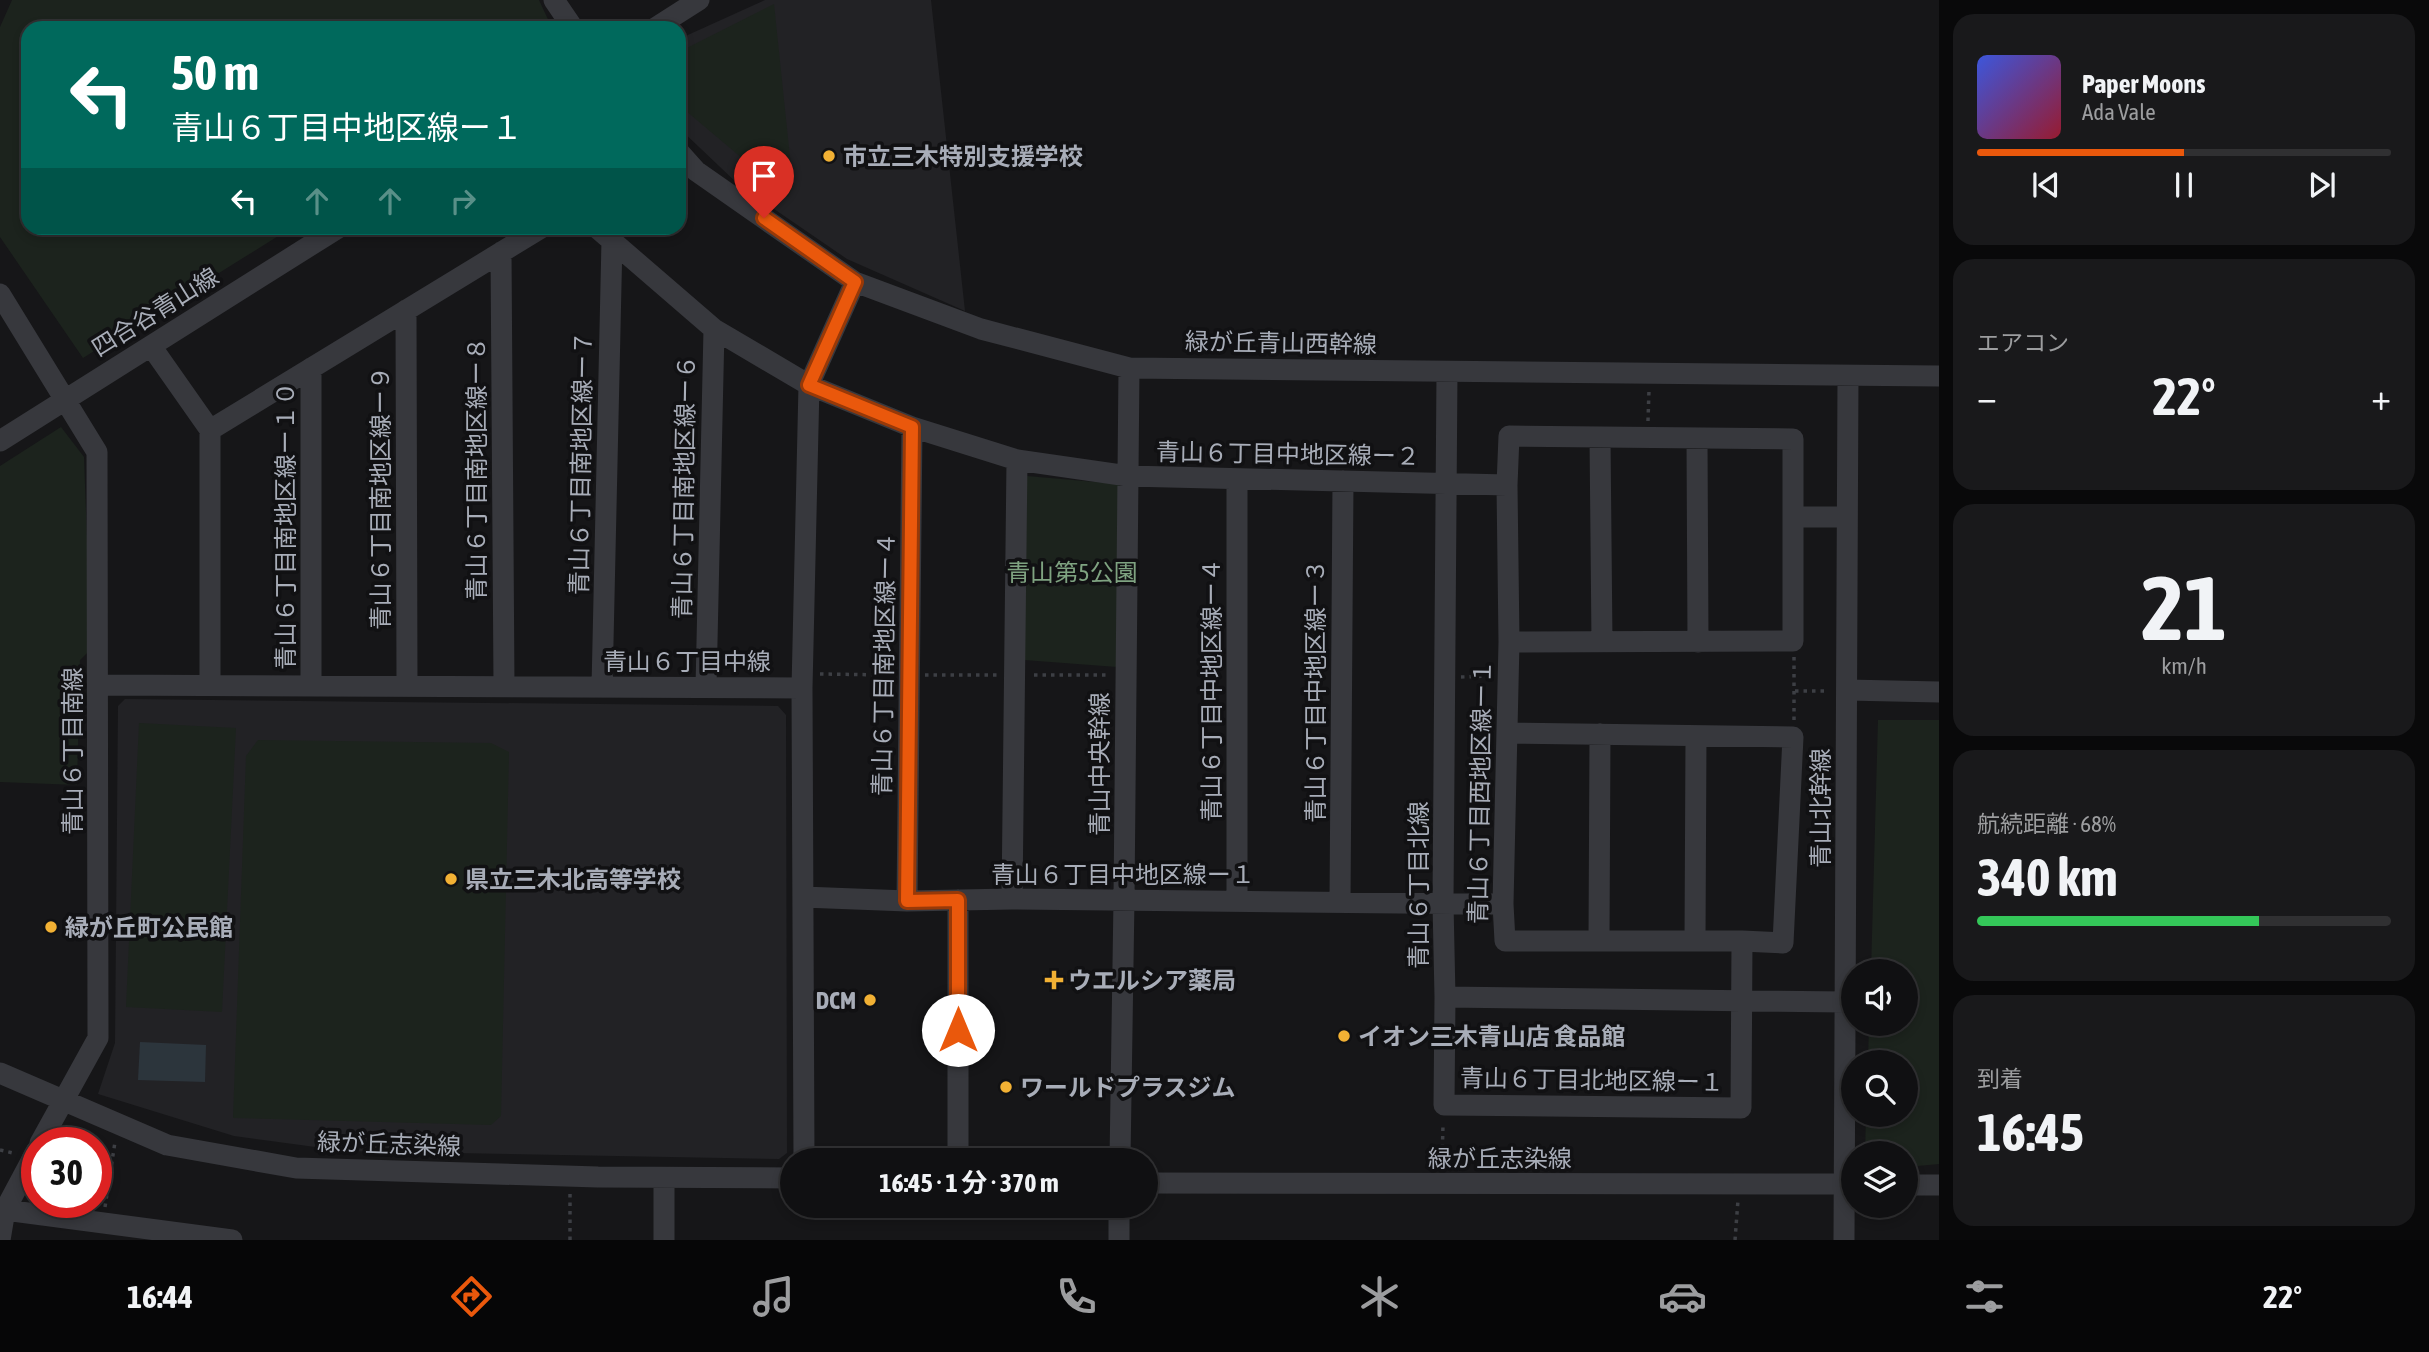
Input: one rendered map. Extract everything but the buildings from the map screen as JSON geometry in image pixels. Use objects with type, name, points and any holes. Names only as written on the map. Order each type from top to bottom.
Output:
[{"type":"street","points":[[554,0],[568,21]]},
{"type":"street","points":[[666,21],[699,0]]},
{"type":"street","name":"緑が丘青山西幹線","points":[[686,160],[696,171],[855,282],[981,329],[1129,368],[1939,376]]},
{"type":"street","name":"四合谷青山線","points":[[0,441],[327,235]]},
{"type":"street","points":[[210,430],[529,235]]},
{"type":"street","name":"青山６丁目南地区線ー７","points":[[602,687],[605,235]]},
{"type":"street","name":"青山６丁目中地区線ー２","points":[[606,235],[714,329],[809,385],[912,427],[1017,460],[1128,476],[1507,485]]},
{"type":"street","name":"青山６丁目南地区線ー８","points":[[501,252],[504,686]]},
{"type":"street","points":[[802,680],[809,385],[855,282]]},
{"type":"street","name":"青山６丁目南線","points":[[0,293],[97,452],[98,1038],[49,1127]]},
{"type":"street","name":"青山６丁目南地区線ー９","points":[[406,310],[407,685]]},
{"type":"street","name":"青山６丁目南地区線ー６","points":[[706,687],[714,329]]},
{"type":"street","points":[[150,346],[210,430],[210,684]]},
{"type":"street","name":"青山６丁目南地区線ー１０","points":[[311,368],[311,685]]},
{"type":"street","name":"青山中央幹線","points":[[1119,1148],[1125,899],[1129,368]]},
{"type":"street","name":"青山６丁目北線","points":[[1447,372],[1443,903],[1445,997],[1841,1002]]},
{"type":"street","name":"青山北幹線","points":[[1845,959],[1848,376]]},
{"type":"street","name":"青山６丁目南地区線ー４","points":[[907,901],[912,427]]},
{"type":"street","name":"青山６丁目西地区線ー１","points":[[1509,642],[1793,641],[1793,439],[1509,436],[1509,642],[1503,904],[1505,942],[1783,943],[1793,737]]},
{"type":"street","points":[[1600,437],[1602,642]]},
{"type":"street","points":[[1697,438],[1698,642]]},
{"type":"street","points":[[1012,898],[1017,460]]},
{"type":"street","name":"青山６丁目中地区線ー４","points":[[1237,479],[1237,900]]},
{"type":"street","name":"青山６丁目中地区線ー３","points":[[1340,902],[1343,481]]},
{"type":"street","points":[[1794,517],[1847,517]]},
{"type":"street","name":"青山６丁目中線","points":[[99,685],[706,687],[802,680],[804,1148]]},
{"type":"street","points":[[1847,691],[1939,692]]},
{"type":"street","points":[[1507,733],[1793,737]]},
{"type":"street","points":[[1599,941],[1600,734]]},
{"type":"street","points":[[1695,941],[1696,736]]},
{"type":"street","name":"青山６丁目中地区線ー１","points":[[803,897],[907,901],[1012,898],[1503,904]]},
{"type":"street","points":[[958,900],[958,1148]]},
{"type":"street","points":[[1741,1000],[1742,941]]},
{"type":"street","name":"青山６丁目北地区線ー１","points":[[1445,997],[1444,1105],[1741,1108],[1741,1000]]},
{"type":"street","name":"青山北幹線","points":[[1846,1036],[1848,1141]]},
{"type":"street","name":"緑が丘志染線","points":[[0,1073],[167,1145],[296,1168],[570,1177],[780,1178]]},
{"type":"street","points":[[664,1178],[664,1240]]},
{"type":"street","points":[[1,1240],[5,1210],[21,1180]]},
{"type":"street","name":"緑が丘志染線","points":[[1158,1183],[1841,1184]]},
{"type":"street","points":[[1918,1185],[1939,1185]]},
{"type":"street","points":[[5,1210],[102,1231],[232,1240]]},
{"type":"street","points":[[1119,1218],[1119,1240]]},
{"type":"street","name":"青山北幹線","points":[[1844,1240],[1846,1218]]},
{"type":"path","points":[[1648,437],[1649,374]]},
{"type":"path","points":[[1793,641],[1793,737]]},
{"type":"path","points":[[802,680],[910,675],[1126,675]]},
{"type":"path","points":[[1446,677],[1508,676]]},
{"type":"path","points":[[1795,691],[1847,691]]},
{"type":"path","points":[[1441,1185],[1444,1105]]},
{"type":"path","points":[[102,1231],[118,1124]]},
{"type":"path","points":[[570,1177],[570,1240]]},
{"type":"path","points":[[1735,1240],[1739,1183]]},
{"type":"shaded area","name":"市立三木特別支援学校","points":[[765,0],[931,0],[965,311],[847,259],[739,185],[686,135],[686,36]]},
{"type":"shaded area","name":"県立三木北高等学校","points":[[125,699],[778,706],[786,715],[787,1148],[780,1148],[779,1159],[345,1151],[234,1136],[98,1094],[115,1043],[118,706]]},
{"type":"shaded area","points":[[140,1042],[206,1045],[205,1082],[138,1080]]},
{"type":"green space","points":[[12,0],[539,0],[549,21],[21,21],[21,235],[280,235],[83,358],[0,237],[0,27]]},
{"type":"green space","points":[[774,4],[793,186],[788,197],[686,111],[686,48]]},
{"type":"green space","points":[[61,427],[84,457],[91,649],[80,660],[77,785],[0,782],[0,466]]},
{"type":"green space","name":"青山第5公園","points":[[1027,476],[1119,484],[1117,667],[1024,660]]},
{"type":"green space","points":[[1878,720],[1939,720],[1939,1164],[1918,1166],[1918,1141],[1865,1141],[1866,1127],[1918,1127],[1918,1050],[1868,1050],[1869,1036],[1918,1036],[1918,959],[1871,959]]},
{"type":"green space","points":[[139,723],[236,728],[222,1012],[126,1007]]},
{"type":"green space","points":[[258,740],[491,743],[509,752],[501,1116],[491,1125],[233,1118],[246,756]]},
{"type":"place","name":"市立三木特別支援学校","points":[[829,156]]},
{"type":"place","name":"県立三木北高等学校","points":[[451,879]]},
{"type":"place","name":"緑が丘町公民館","points":[[51,927]]},
{"type":"place","name":"ウエルシア薬局","points":[[1054,980]]},
{"type":"place","name":"DCM","points":[[870,1000]]},
{"type":"place","name":"イオン三木青山店 食品館","points":[[1344,1036]]},
{"type":"place","name":"ワールドプラスジム","points":[[1006,1087]]},
{"type":"route","points":[[764,218],[855,282],[809,385],[912,427],[907,901],[958,900],[958,1030]]}]
